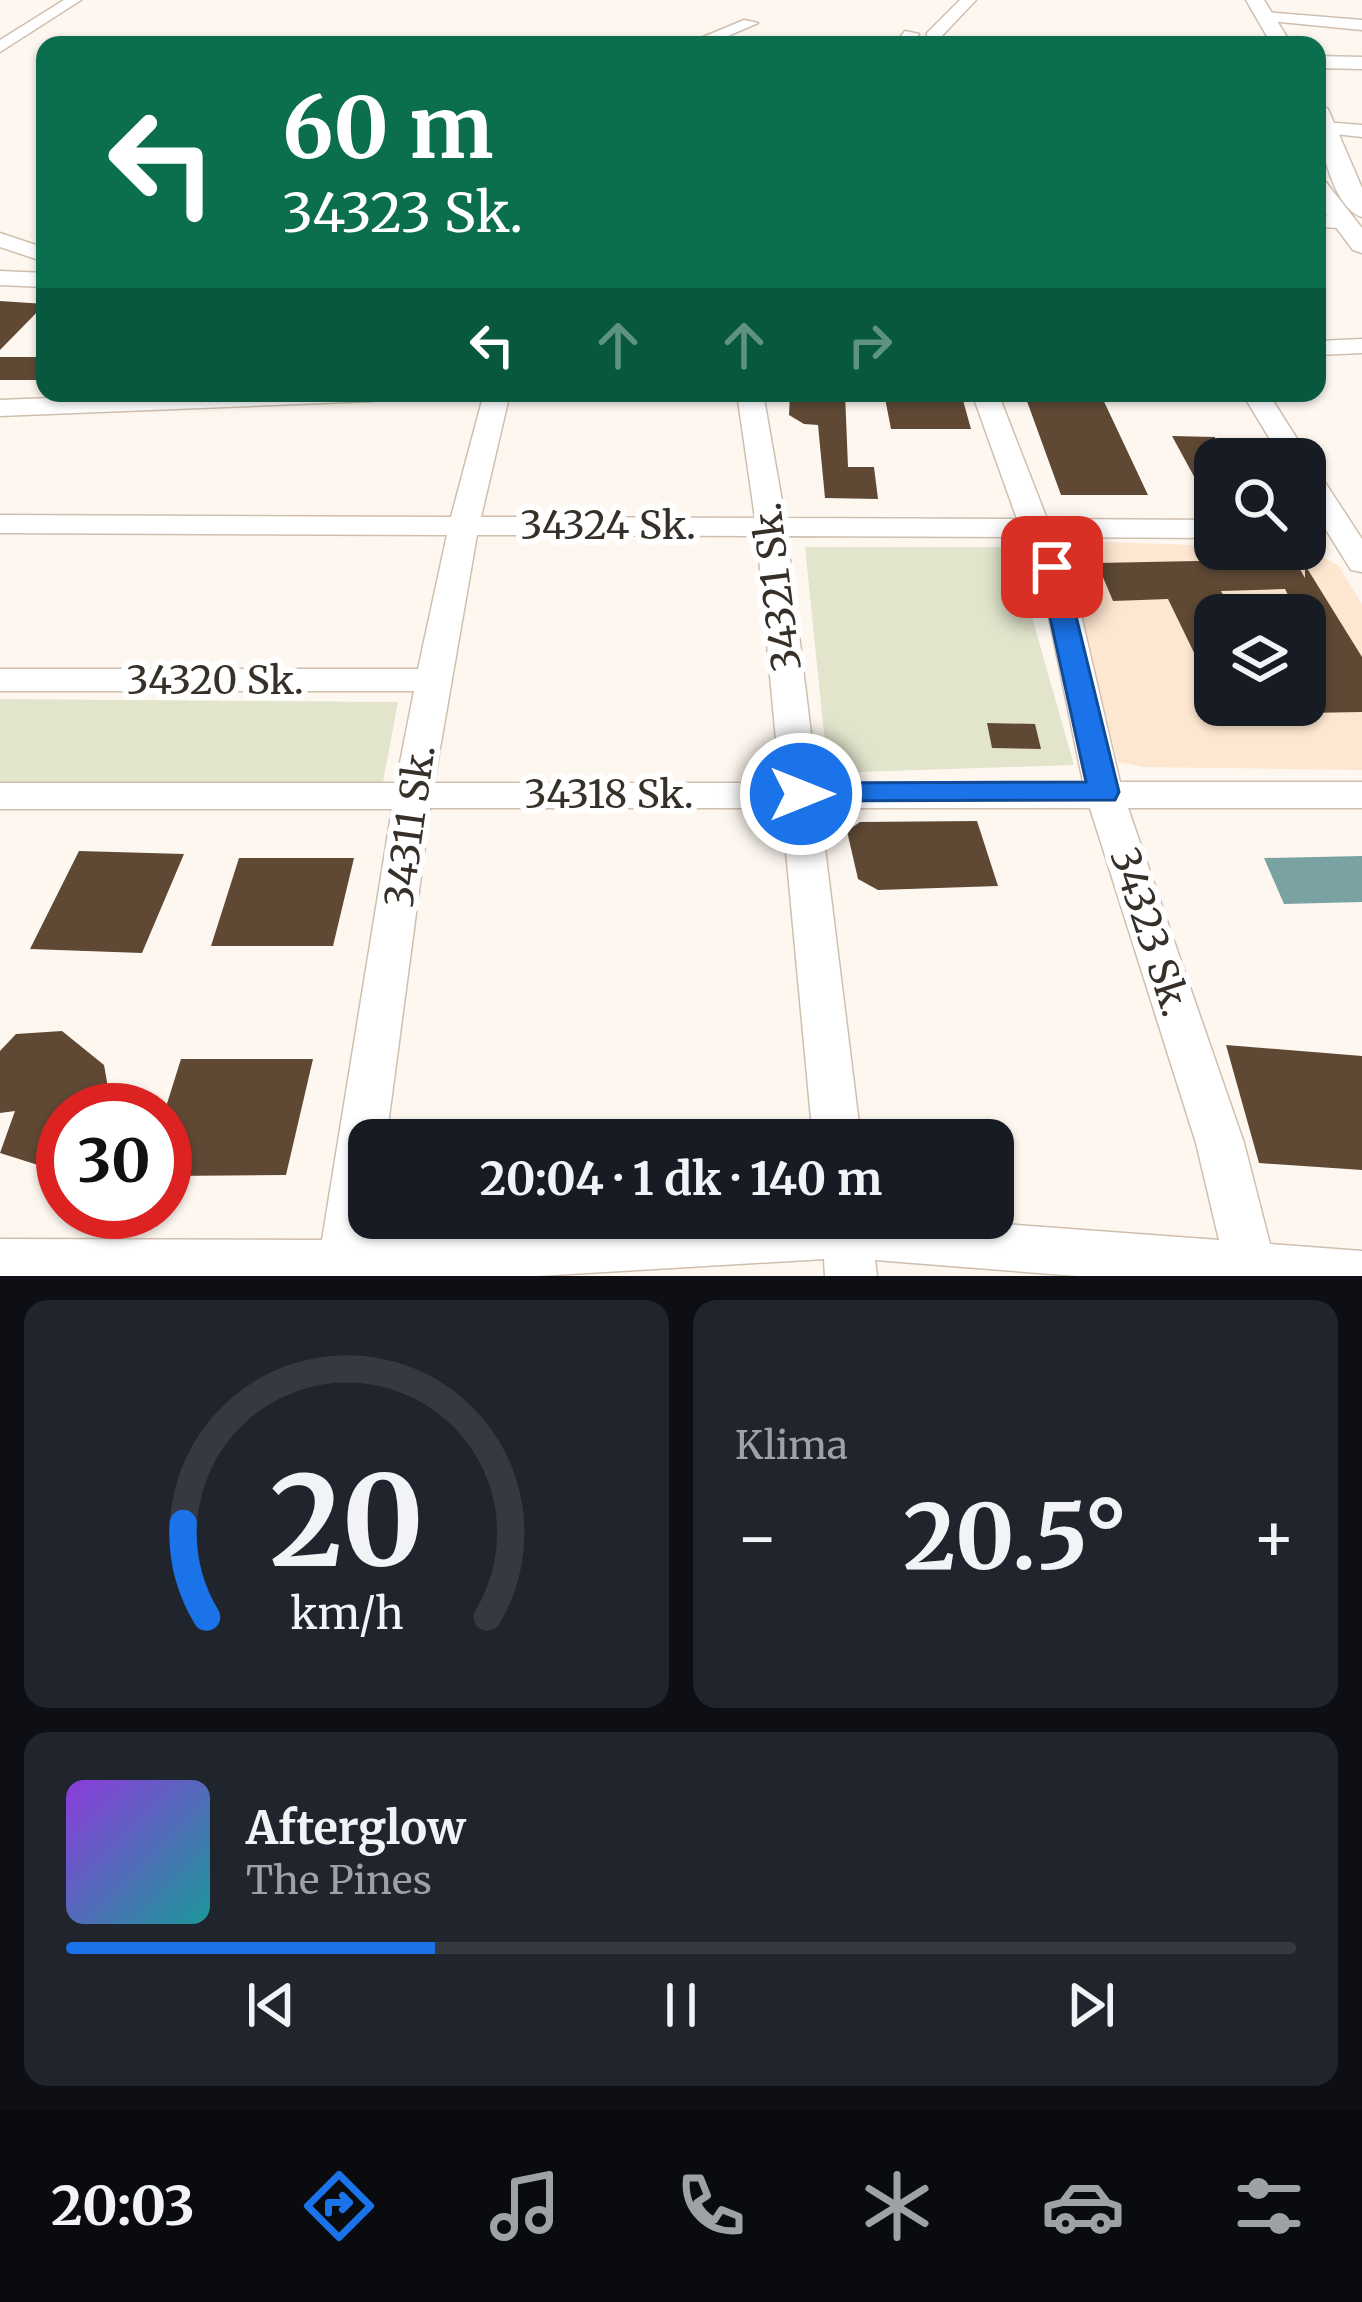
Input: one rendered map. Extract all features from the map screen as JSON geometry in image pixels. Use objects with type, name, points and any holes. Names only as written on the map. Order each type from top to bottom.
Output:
[{"type":"street","points":[[0,47],[74,0]]},
{"type":"street","points":[[933,36],[969,0]]},
{"type":"street","points":[[1236,0],[1257,36]]},
{"type":"street","points":[[1260,8],[1362,25]]},
{"type":"street","points":[[1260,8],[1277,36]]},
{"type":"street","points":[[716,36],[750,23]]},
{"type":"street","points":[[1326,62],[1362,64]]},
{"type":"street","points":[[1326,120],[1362,131]]},
{"type":"street","points":[[1326,144],[1340,218],[1362,245]]},
{"type":"street","points":[[0,241],[36,252]]},
{"type":"street","points":[[0,278],[36,280]]},
{"type":"street","points":[[1326,348],[1362,346]]},
{"type":"street","points":[[0,407],[114,402]]},
{"type":"street","name":"34311 Sk.","points":[[344,1264],[431,680],[461,525],[495,402]]},
{"type":"street","name":"34321 Sk.","points":[[751,402],[771,525],[835,1119]]},
{"type":"street","name":"34323 Sk.","points":[[990,402],[1040,529],[1061,598],[1104,792],[1220,1143],[1250,1266]]},
{"type":"street","points":[[1261,402],[1283,438]]},
{"type":"street","points":[[1326,499],[1351,529],[1362,563]]},
{"type":"street","name":"34324 Sk.","points":[[0,524],[1194,529]]},
{"type":"street","name":"34320 Sk.","points":[[0,680],[431,680]]},
{"type":"street","name":"34318 Sk.","points":[[0,796],[1362,795]]},
{"type":"street","points":[[0,1262],[344,1264],[848,1243],[1362,1275]]},
{"type":"shaded area","points":[[1081,541],[1194,545],[1194,570],[1326,570],[1326,559],[1338,565],[1362,604],[1362,770],[1144,767],[1118,762],[1066,559]]},
{"type":"green space","points":[[805,547],[1012,547],[1074,765],[828,773]]},
{"type":"green space","points":[[0,699],[398,702],[383,782],[0,783]]},
{"type":"water","points":[[1362,856],[1362,902],[1284,904],[1264,858]]},
{"type":"building","points":[[0,301],[36,303],[36,313],[0,350]]},
{"type":"building","points":[[0,357],[36,357],[36,380],[0,380]]},
{"type":"building","points":[[790,402],[845,402],[848,467],[874,467],[878,499],[825,498],[818,425],[804,424],[789,415]]},
{"type":"building","points":[[886,402],[964,402],[971,429],[891,429]]},
{"type":"building","points":[[1027,402],[1104,402],[1148,495],[1061,495]]},
{"type":"building","points":[[1172,436],[1215,437],[1194,438],[1194,476]]},
{"type":"building","points":[[1194,561],[1194,570],[1300,570],[1305,578],[1308,570],[1323,594],[1288,594],[1285,589],[1194,594],[1194,653],[1168,599],[1113,601],[1097,563]]},
{"type":"building","points":[[1326,599],[1362,657],[1362,712],[1326,713]]},
{"type":"building","points":[[987,723],[1035,724],[1041,749],[992,748]]},
{"type":"building","points":[[977,821],[998,886],[878,890],[858,879],[847,831],[860,822]]},
{"type":"building","points":[[79,851],[184,854],[142,953],[30,949]]},
{"type":"building","points":[[239,858],[354,858],[333,946],[211,946]]},
{"type":"building","points":[[62,1031],[104,1065],[107,1083],[36,1083],[36,1164],[0,1153],[15,1111],[0,1113],[0,1051],[16,1034]]},
{"type":"building","points":[[1226,1045],[1362,1056],[1362,1170],[1259,1163]]},
{"type":"building","points":[[181,1059],[313,1059],[286,1175],[192,1176],[192,1083],[173,1083]]},
{"type":"route","points":[[801,794],[1104,792],[1052,567]]}]
